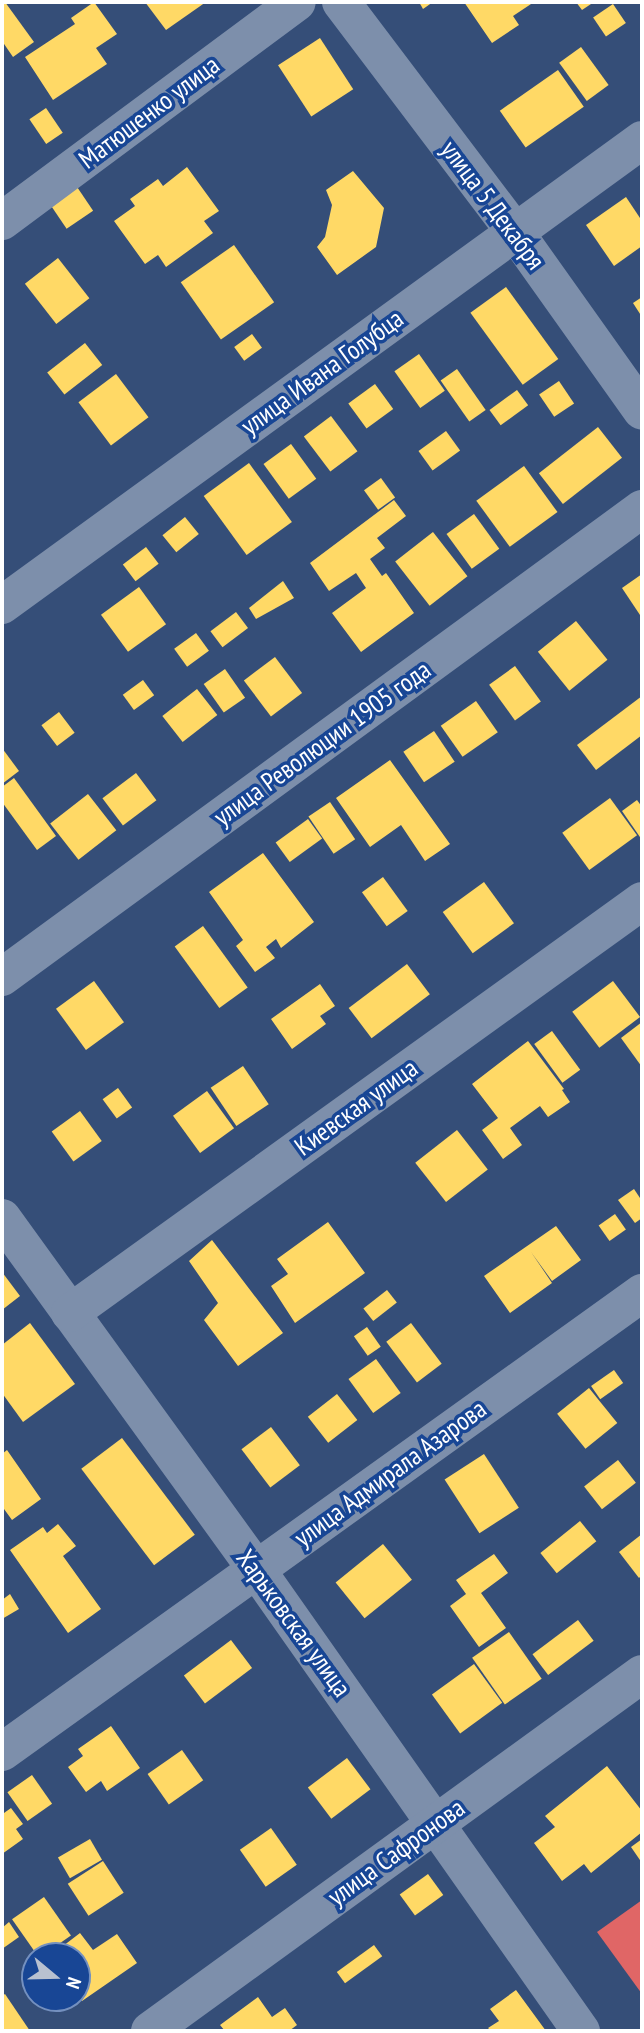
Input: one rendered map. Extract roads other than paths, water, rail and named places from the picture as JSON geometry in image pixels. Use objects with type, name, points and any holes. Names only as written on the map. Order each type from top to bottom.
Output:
[{"type":"street","name":"Матюшенко улица","points":[[2,221],[297,2]]},
{"type":"street","name":"улица 5 Декабря","points":[[341,2],[515,232],[642,411]]},
{"type":"street","name":"улица Ивана Голубца","points":[[2,605],[642,140]]},
{"type":"street","name":"улица Революции 1905 года","points":[[2,977],[642,509]]},
{"type":"street","name":"Киевская улица","points":[[71,1313],[642,901]]},
{"type":"street","name":"Харьковская улица","points":[[2,1218],[256,1569],[581,2031]]},
{"type":"street","name":"улица Адмирала Азарова","points":[[2,1752],[642,1293]]},
{"type":"street","name":"улица Сафронова","points":[[150,2031],[642,1674]]}]
